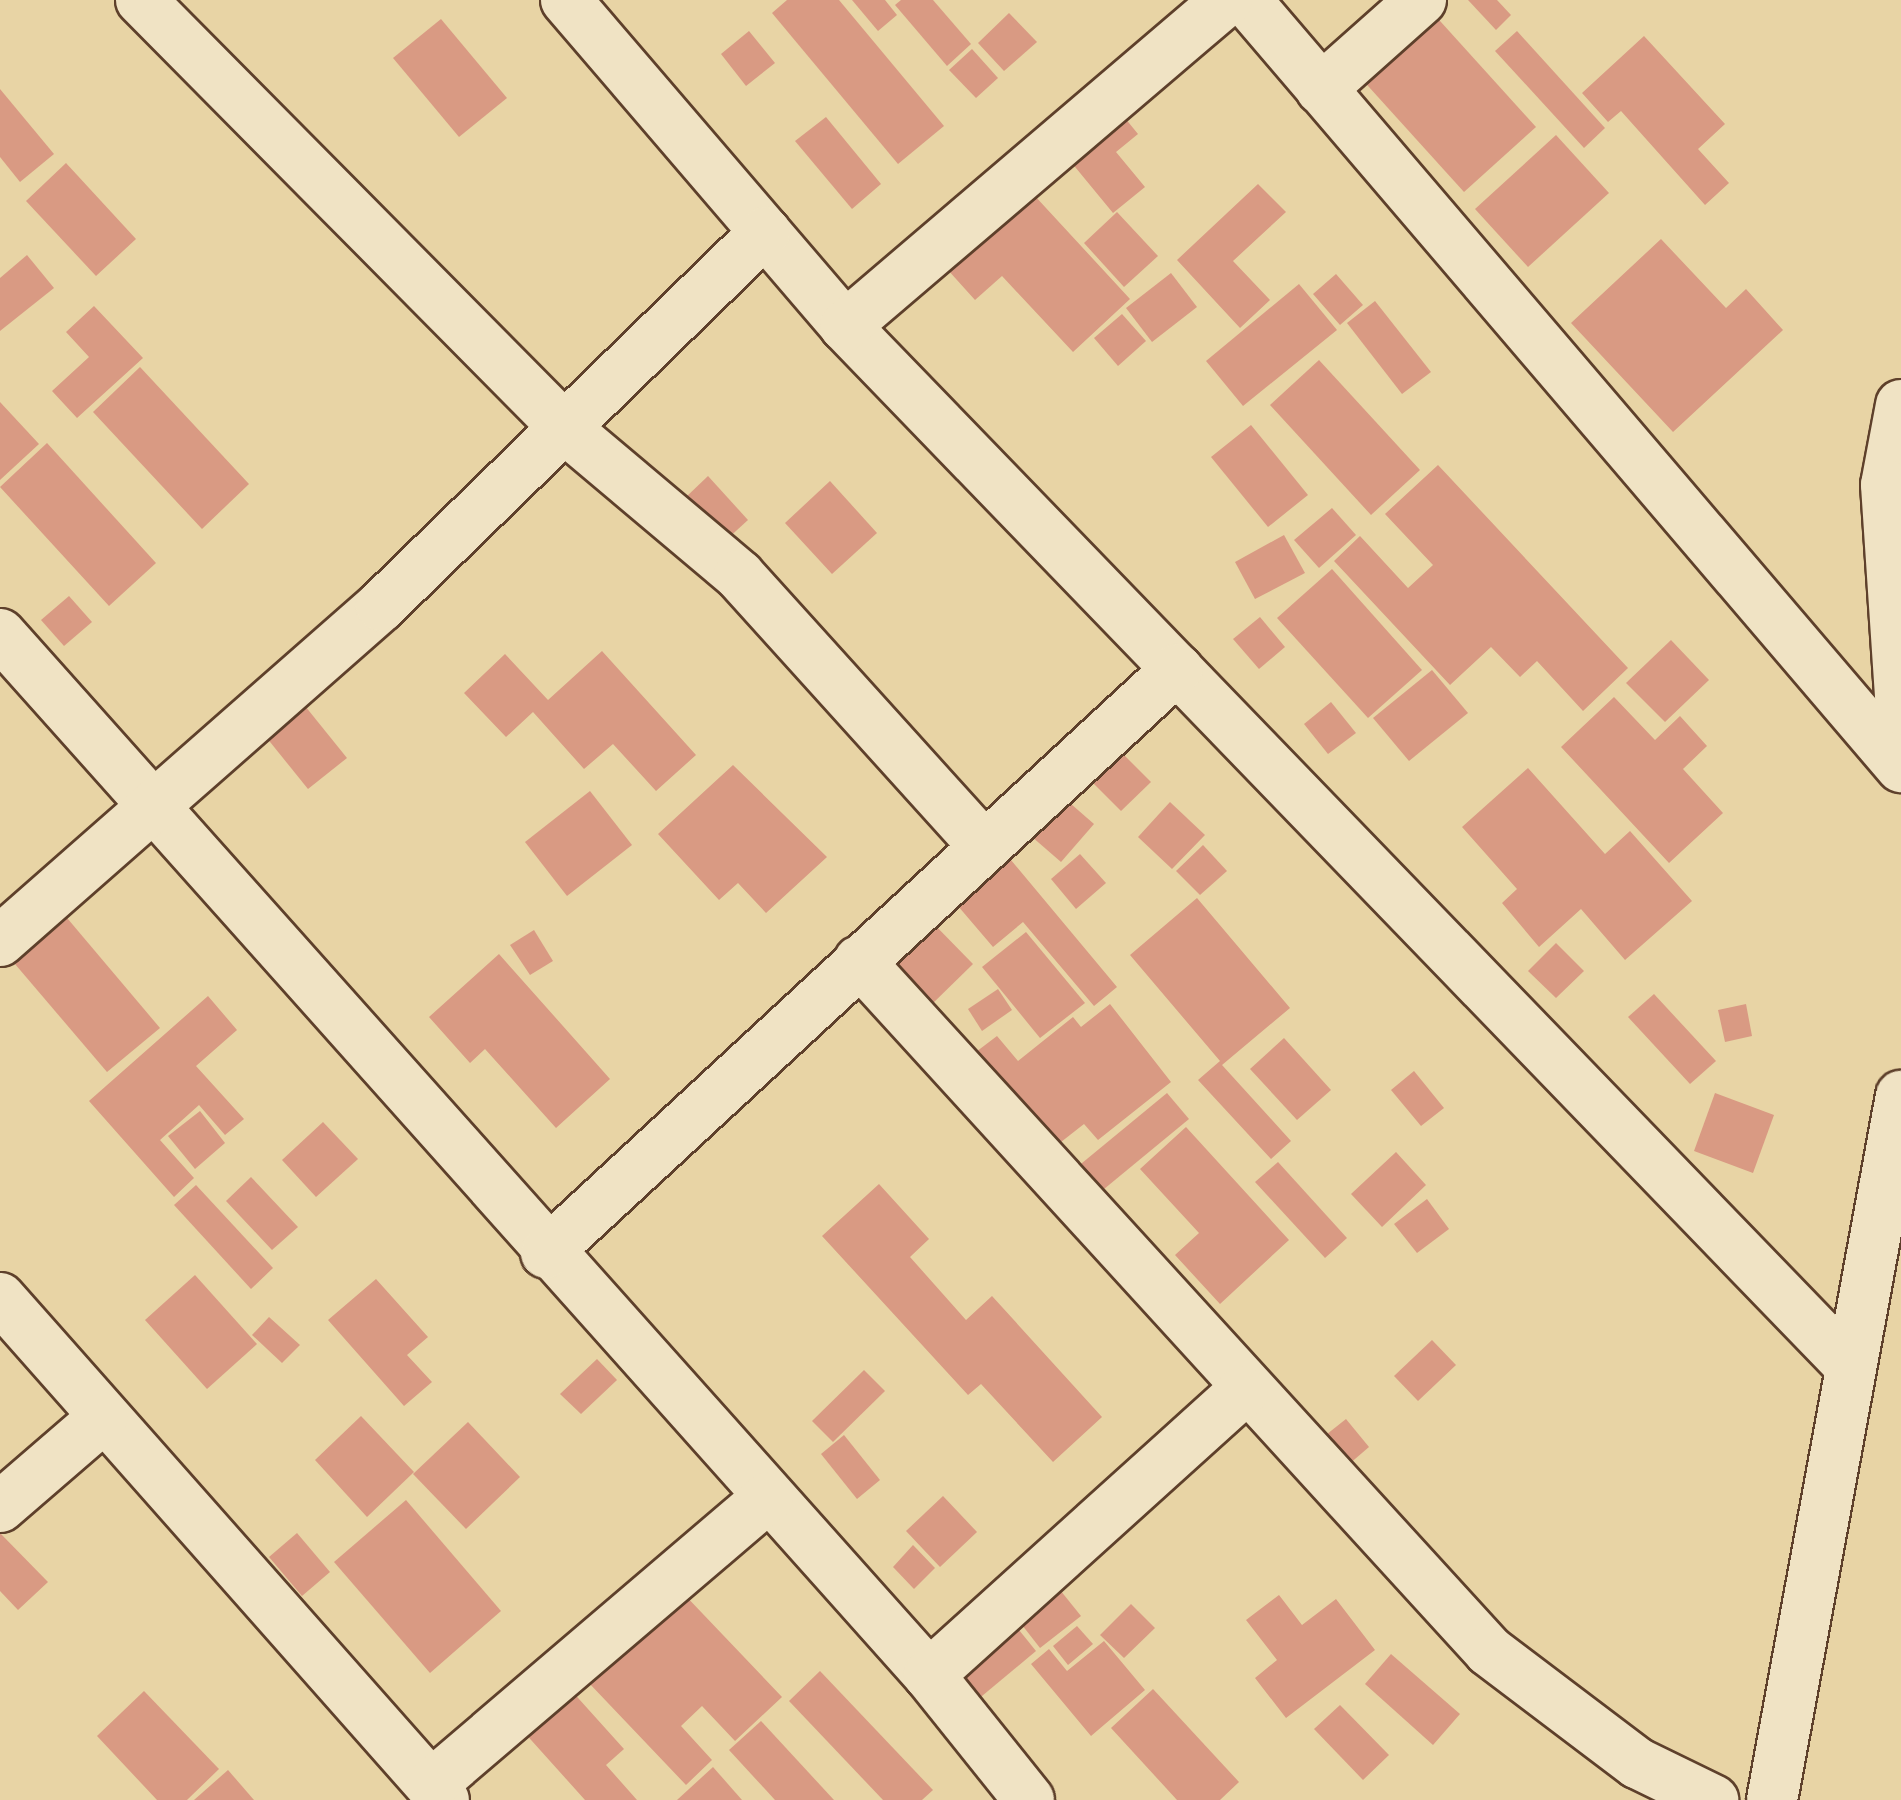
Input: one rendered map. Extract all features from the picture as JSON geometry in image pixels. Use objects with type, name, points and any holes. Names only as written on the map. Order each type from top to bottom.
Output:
[{"type":"street","points":[[141,0],[567,430],[739,575],[984,846]]},
{"type":"street","points":[[566,0],[845,326],[1848,1364]]},
{"type":"street","points":[[845,326],[1228,0]]},
{"type":"street","points":[[1246,0],[1901,767]]},
{"type":"street","points":[[1321,89],[1421,0]]},
{"type":"street","points":[[0,941],[567,430],[765,232]]},
{"type":"street","points":[[1901,405],[1886,486],[1901,709]]},
{"type":"street","points":[[0,634],[546,1253],[929,1675],[1029,1800]]},
{"type":"street","points":[[546,1253],[1178,670]]},
{"type":"street","points":[[859,961],[1244,1392],[1489,1651],[1636,1763],[1713,1800]]},
{"type":"street","points":[[1772,1800],[1848,1364],[1901,1096]]},
{"type":"street","points":[[0,1298],[437,1793],[768,1497]]},
{"type":"street","points":[[929,1675],[1244,1392]]},
{"type":"street","points":[[0,1507],[102,1418]]},
{"type":"building","points":[[787,0],[839,0],[944,126],[898,164],[772,13]]},
{"type":"building","points":[[852,0],[885,0],[897,15],[878,31]]},
{"type":"building","points":[[901,0],[933,0],[971,44],[947,66],[895,5]]},
{"type":"building","points":[[1468,0],[1497,0],[1511,15],[1496,30]]},
{"type":"building","points":[[1431,11],[1536,127],[1464,192],[1359,76]]},
{"type":"building","points":[[1009,13],[1037,42],[1004,71],[978,43]]},
{"type":"building","points":[[441,19],[507,98],[459,137],[393,58]]},
{"type":"building","points":[[749,31],[775,63],[746,86],[721,54]]},
{"type":"building","points":[[1517,31],[1605,128],[1584,148],[1495,51]]},
{"type":"building","points":[[1644,36],[1725,124],[1698,149],[1729,183],[1705,205],[1621,111],[1608,122],[1582,93]]},
{"type":"building","points":[[972,49],[998,78],[976,98],[949,70]]},
{"type":"building","points":[[0,89],[54,154],[20,182],[0,157]]},
{"type":"building","points":[[1111,101],[1138,134],[1116,152],[1145,187],[1113,213],[1057,145]]},
{"type":"building","points":[[826,117],[881,184],[852,209],[795,141]]},
{"type":"building","points":[[1556,135],[1609,193],[1528,267],[1475,209]]},
{"type":"building","points":[[66,163],[136,239],[96,276],[26,201]]},
{"type":"building","points":[[1022,182],[1130,299],[1073,352],[1002,276],[975,300],[938,259]]},
{"type":"building","points":[[1258,184],[1286,212],[1233,261],[1270,300],[1240,328],[1177,260]]},
{"type":"building","points":[[1117,212],[1158,256],[1124,287],[1084,243]]},
{"type":"building","points":[[1661,239],[1726,308],[1746,289],[1783,330],[1673,432],[1571,323]]},
{"type":"building","points":[[27,255],[54,288],[0,331],[0,278]]},
{"type":"building","points":[[1171,273],[1197,307],[1152,342],[1126,308]]},
{"type":"building","points":[[1336,274],[1363,305],[1340,325],[1313,294]]},
{"type":"building","points":[[1299,284],[1337,330],[1243,406],[1206,361]]},
{"type":"building","points":[[1375,301],[1431,372],[1402,394],[1347,323]]},
{"type":"building","points":[[94,306],[143,358],[77,418],[52,391],[89,357],[66,332]]},
{"type":"building","points":[[1122,314],[1146,341],[1118,366],[1094,338]]},
{"type":"building","points":[[1319,360],[1420,470],[1371,515],[1270,405]]},
{"type":"building","points":[[140,367],[249,484],[202,529],[93,412]]},
{"type":"building","points":[[0,402],[39,444],[0,480]]},
{"type":"building","points":[[1251,425],[1308,495],[1268,527],[1211,457]]},
{"type":"building","points":[[47,443],[156,563],[109,606],[0,487]]},
{"type":"building","points":[[1438,465],[1628,668],[1583,711],[1537,661],[1520,677],[1491,647],[1450,685],[1334,561],[1360,536],[1408,588],[1433,565],[1385,514]]},
{"type":"building","points":[[708,476],[748,520],[725,541],[685,498]]},
{"type":"building","points":[[830,481],[877,533],[832,574],[785,523]]},
{"type":"building","points":[[1332,508],[1356,535],[1319,568],[1294,540]]},
{"type":"building","points":[[1284,535],[1305,573],[1255,599],[1235,562]]},
{"type":"building","points":[[1332,569],[1422,670],[1368,718],[1277,618]]},
{"type":"building","points":[[69,596],[92,622],[64,646],[41,620]]},
{"type":"building","points":[[1260,617],[1285,647],[1259,669],[1233,639]]},
{"type":"building","points":[[1671,640],[1709,680],[1665,722],[1626,683]]},
{"type":"building","points":[[602,651],[696,755],[656,791],[613,744],[584,769],[533,712],[506,737],[464,693],[505,654],[548,700]]},
{"type":"building","points":[[1432,670],[1468,713],[1409,761],[1373,718]]},
{"type":"building","points":[[1614,697],[1655,740],[1680,716],[1707,746],[1683,769],[1723,813],[1669,863],[1561,747]]},
{"type":"building","points":[[301,701],[347,758],[308,789],[262,732]]},
{"type":"building","points":[[1331,702],[1356,733],[1328,754],[1304,724]]},
{"type":"building","points":[[1118,749],[1151,782],[1121,811],[1088,778]]},
{"type":"building","points":[[733,765],[827,857],[766,913],[738,883],[719,900],[658,834]]},
{"type":"building","points":[[1528,768],[1605,854],[1630,831],[1692,901],[1625,960],[1581,909],[1539,947],[1502,903],[1517,889],[1462,827]]},
{"type":"building","points":[[590,791],[632,845],[567,896],[525,842]]},
{"type":"building","points":[[1063,797],[1094,824],[1061,862],[1031,836]]},
{"type":"building","points":[[1170,802],[1205,835],[1172,869],[1138,837]]},
{"type":"building","points":[[1203,845],[1227,871],[1200,895],[1176,871]]},
{"type":"building","points":[[1006,854],[1117,987],[1094,1006],[1023,922],[993,947],[952,899]]},
{"type":"building","points":[[1080,854],[1106,883],[1076,909],[1051,879]]},
{"type":"building","points":[[1197,898],[1290,1008],[1222,1065],[1291,1141],[1271,1159],[1198,1080],[1220,1061],[1130,955]]},
{"type":"building","points":[[62,912],[160,1028],[107,1072],[9,957]]},
{"type":"building","points":[[928,918],[973,964],[928,1008],[883,962]]},
{"type":"building","points":[[534,930],[553,961],[530,975],[510,945]]},
{"type":"building","points":[[1026,932],[1085,1003],[1040,1038],[982,967]]},
{"type":"building","points":[[1556,943],[1584,971],[1556,998],[1528,971]]},
{"type":"building","points":[[499,954],[610,1079],[556,1128],[485,1049],[470,1063],[429,1017]]},
{"type":"building","points":[[998,989],[1012,1010],[982,1031],[968,1009]]},
{"type":"building","points":[[1654,994],[1716,1061],[1690,1084],[1628,1017]]},
{"type":"building","points":[[208,996],[237,1030],[196,1066],[244,1119],[225,1135],[199,1105],[160,1140],[194,1178],[174,1197],[89,1101]]},
{"type":"building","points":[[1110,1004],[1171,1082],[1098,1140],[1084,1124],[1047,1153],[968,1058],[997,1036],[1018,1061],[1073,1017],[1081,1027]]},
{"type":"building","points":[[1746,1004],[1752,1036],[1725,1042],[1718,1010]]},
{"type":"building","points":[[1284,1038],[1331,1090],[1297,1120],[1250,1069]]},
{"type":"building","points":[[1414,1071],[1444,1108],[1421,1126],[1391,1090]]},
{"type":"building","points":[[1167,1093],[1189,1119],[1098,1194],[1076,1168]]},
{"type":"building","points":[[1715,1093],[1774,1115],[1753,1173],[1694,1151]]},
{"type":"building","points":[[200,1111],[225,1143],[195,1169],[168,1136]]},
{"type":"building","points":[[323,1122],[358,1159],[316,1197],[282,1160]]},
{"type":"building","points":[[1186,1127],[1289,1240],[1220,1304],[1175,1255],[1199,1233],[1140,1169]]},
{"type":"building","points":[[1396,1152],[1426,1185],[1382,1227],[1351,1194]]},
{"type":"building","points":[[1278,1162],[1347,1238],[1325,1258],[1255,1182]]},
{"type":"building","points":[[251,1177],[298,1227],[272,1250],[226,1201]]},
{"type":"building","points":[[879,1184],[929,1239],[910,1257],[966,1320],[992,1296],[1102,1417],[1053,1462],[981,1384],[968,1395],[822,1236]]},
{"type":"building","points":[[196,1185],[273,1268],[251,1289],[174,1205]]},
{"type":"building","points":[[1427,1199],[1449,1229],[1417,1253],[1394,1224]]},
{"type":"building","points":[[195,1275],[257,1344],[207,1389],[145,1320]]},
{"type":"building","points":[[376,1279],[428,1337],[407,1355],[432,1382],[404,1406],[328,1320]]},
{"type":"building","points":[[269,1317],[300,1345],[282,1363],[252,1335]]},
{"type":"building","points":[[1432,1340],[1456,1365],[1418,1401],[1394,1376]]},
{"type":"building","points":[[597,1359],[617,1380],[581,1414],[560,1394]]},
{"type":"building","points":[[864,1370],[885,1391],[833,1442],[812,1421]]},
{"type":"building","points":[[361,1416],[414,1472],[367,1517],[315,1460]]},
{"type":"building","points":[[1346,1419],[1369,1447],[1341,1471],[1317,1442]]},
{"type":"building","points":[[468,1422],[520,1477],[466,1529],[413,1474]]},
{"type":"building","points":[[844,1435],[880,1480],[857,1499],[821,1454]]},
{"type":"building","points":[[943,1496],[977,1532],[940,1567],[906,1531]]},
{"type":"building","points":[[406,1500],[501,1611],[430,1673],[334,1562]]},
{"type":"building","points":[[0,1533],[48,1582],[18,1610],[0,1591]]},
{"type":"building","points":[[297,1533],[330,1572],[302,1596],[269,1557]]},
{"type":"building","points":[[913,1545],[935,1568],[914,1589],[893,1567]]},
{"type":"building","points":[[1052,1580],[1081,1616],[1040,1648],[1012,1612]]},
{"type":"building","points":[[682,1592],[782,1697],[735,1741],[702,1706],[681,1726],[712,1760],[686,1785],[588,1682]]},
{"type":"building","points":[[1279,1595],[1302,1625],[1336,1599],[1375,1650],[1286,1718],[1255,1678],[1277,1660],[1246,1620]]},
{"type":"building","points":[[1131,1604],[1155,1628],[1124,1658],[1100,1635]]},
{"type":"building","points":[[1006,1614],[1036,1651],[976,1701],[945,1663]]},
{"type":"building","points":[[1077,1626],[1093,1644],[1068,1665],[1053,1646]]},
{"type":"building","points":[[1104,1641],[1145,1690],[1091,1736],[1031,1664],[1049,1649],[1067,1671]]},
{"type":"building","points":[[1391,1654],[1460,1714],[1433,1745],[1365,1684]]},
{"type":"building","points":[[820,1671],[933,1790],[922,1800],[883,1800],[789,1701]]},
{"type":"building","points":[[570,1689],[624,1749],[606,1765],[637,1800],[585,1800],[523,1731]]},
{"type":"building","points":[[1153,1689],[1239,1782],[1220,1800],[1177,1800],[1111,1728]]},
{"type":"building","points":[[144,1691],[219,1769],[187,1800],[157,1800],[97,1736]]},
{"type":"building","points":[[1340,1705],[1389,1755],[1363,1780],[1314,1729]]},
{"type":"building","points":[[761,1721],[834,1800],[775,1800],[729,1750]]},
{"type":"building","points":[[713,1767],[742,1800],[677,1800]]},
{"type":"building","points":[[228,1770],[254,1800],[194,1800]]}]
